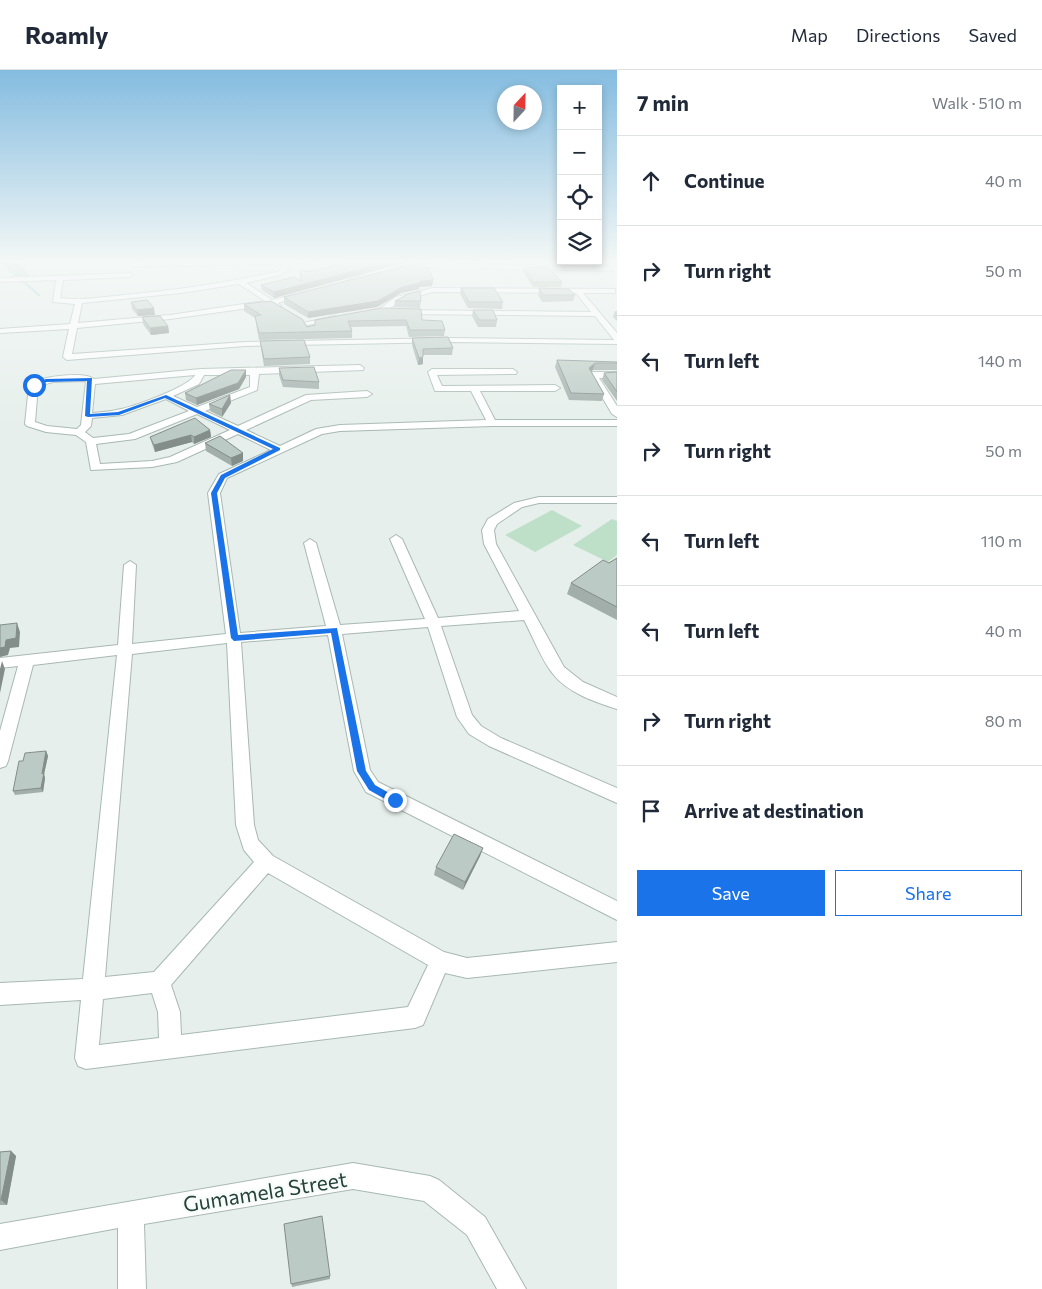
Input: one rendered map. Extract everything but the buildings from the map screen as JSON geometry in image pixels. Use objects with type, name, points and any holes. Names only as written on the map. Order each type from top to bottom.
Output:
[{"type":"street","points":[[75,318],[67,357],[245,344],[311,333],[451,340],[617,342]]},
{"type":"street","points":[[0,331],[73,327],[164,318]]},
{"type":"street","points":[[299,318],[311,333]]},
{"type":"street","points":[[311,333],[341,318]]},
{"type":"street","points":[[600,318],[617,338]]},
{"type":"street","points":[[519,388],[511,370],[432,372],[438,388],[474,388],[519,388],[555,388]]},
{"type":"street","points":[[88,416],[119,413],[166,396],[196,382],[201,372]]},
{"type":"street","points":[[91,441],[95,468],[152,464],[173,460],[237,429],[307,383],[363,381],[307,383],[254,372],[201,372],[91,382],[84,378],[46,380],[34,385],[30,424],[46,429],[79,432],[91,441],[131,437],[254,388],[254,372]]},
{"type":"street","points":[[617,375],[593,374],[617,414]]},
{"type":"street","points":[[79,432],[86,426],[91,382]]},
{"type":"street","points":[[474,388],[492,423]]},
{"type":"street","points":[[601,389],[617,390]]},
{"type":"street","points":[[166,396],[278,449]]},
{"type":"street","points":[[617,423],[492,423],[340,428],[320,431],[223,476],[214,493],[234,638],[245,825],[250,844],[266,862],[440,961],[467,968],[617,952]]},
{"type":"street","points":[[617,500],[538,500],[518,505],[492,522],[488,530],[490,544],[558,670],[569,682],[587,693],[617,703]]},
{"type":"street","points":[[396,538],[433,622],[464,717],[475,730],[495,742],[617,796]]},
{"type":"street","points":[[310,543],[334,630],[362,771],[372,787],[617,911]]},
{"type":"street","points":[[130,564],[126,650],[86,1058],[415,1017],[440,961]]},
{"type":"street","points":[[0,663],[234,638],[528,615]]},
{"type":"street","points":[[0,761],[4,732],[27,659]]},
{"type":"street","points":[[0,994],[93,989],[159,982],[266,862]]},
{"type":"street","points":[[159,982],[169,1012],[170,1048]]},
{"type":"street","name":"Gumamela Street","points":[[0,1238],[131,1212],[353,1176],[430,1189],[476,1226],[512,1289]]},
{"type":"street","points":[[131,1212],[132,1289]]},
{"type":"green space","points":[[552,510],[582,526],[535,552],[505,535]]},
{"type":"green space","points":[[612,519],[617,521],[617,555],[608,562],[573,545]]},
{"type":"route","points":[[34,385],[46,380],[84,378],[90,380],[88,416],[119,413],[166,396],[278,449],[223,476],[214,493],[234,638],[334,630],[362,771],[372,787],[395,800]]}]
